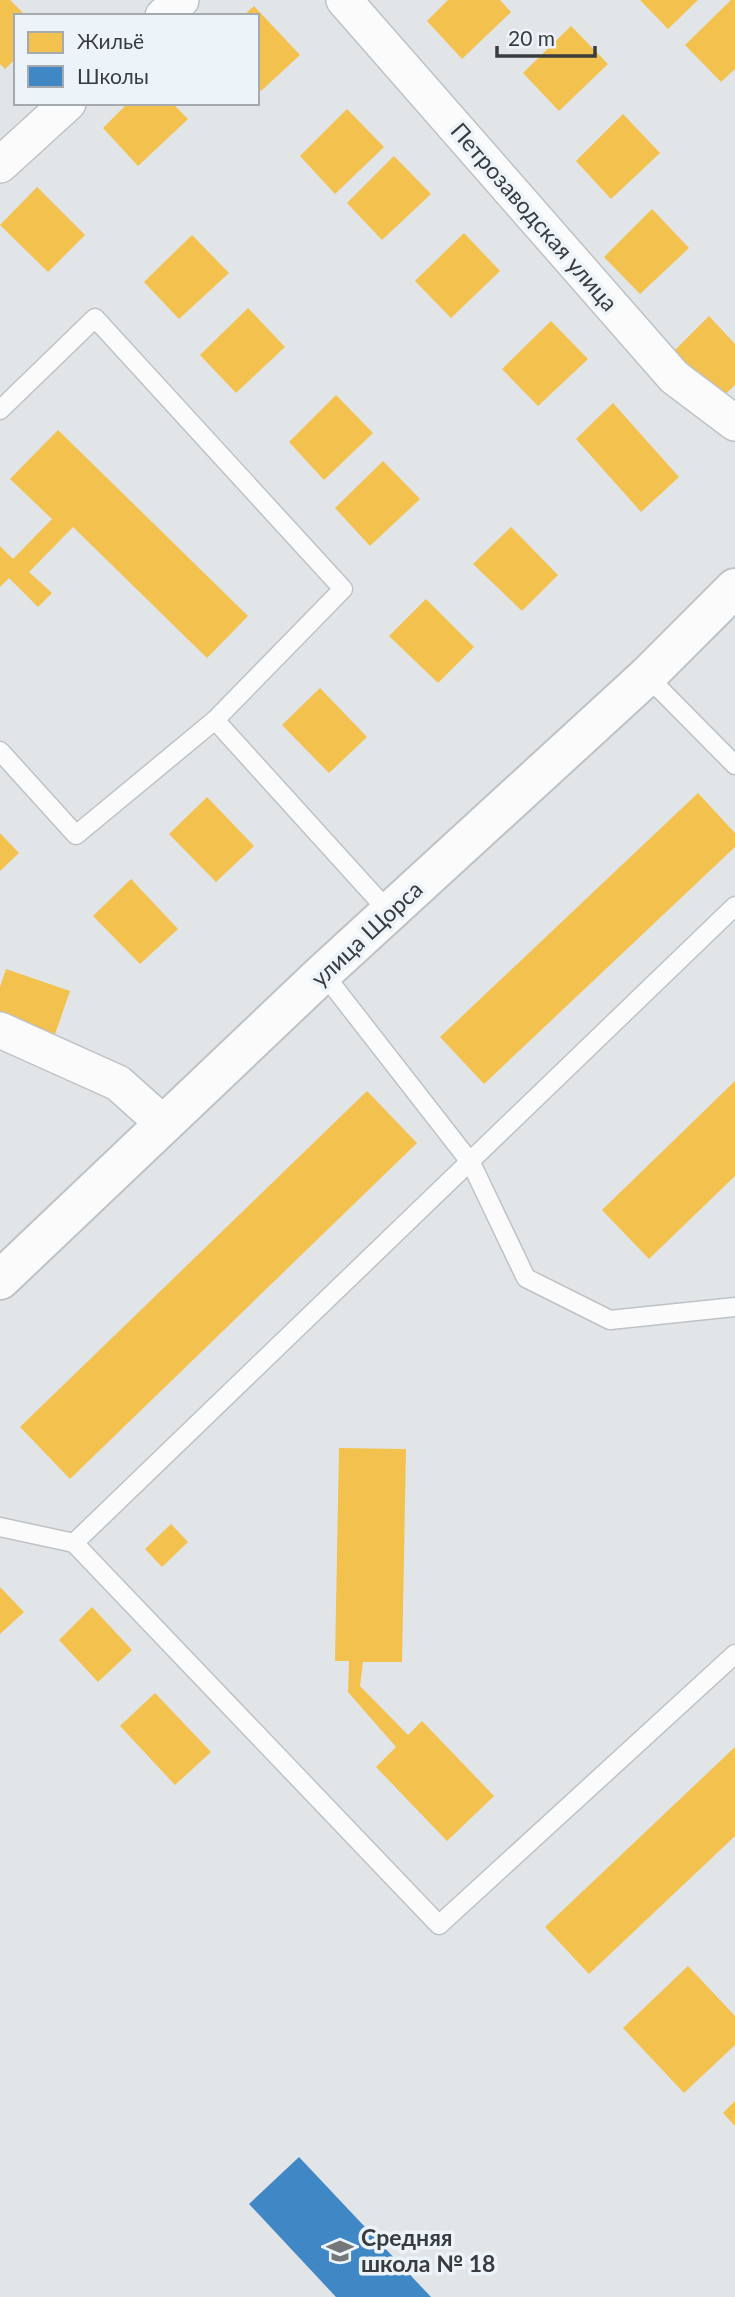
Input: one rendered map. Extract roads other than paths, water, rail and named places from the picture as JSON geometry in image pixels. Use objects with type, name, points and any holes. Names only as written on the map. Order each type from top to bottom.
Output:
[{"type":"street","points":[[165,14],[181,0]]},
{"type":"street","name":"Петрозаводская улица","points":[[344,0],[674,377],[735,423]]},
{"type":"street","points":[[0,165],[66,105]]},
{"type":"street","name":"улица Щорса","points":[[0,1280],[323,973],[647,676],[735,588]]},
{"type":"street","points":[[0,1030],[118,1083],[164,1125]]},
{"type":"lane","points":[[0,410],[95,318],[343,589],[215,720],[76,835],[0,751]]},
{"type":"lane","points":[[647,676],[735,765]]},
{"type":"lane","points":[[215,720],[389,912]]},
{"type":"lane","points":[[74,1543],[735,906]]},
{"type":"lane","points":[[323,973],[471,1163],[526,1278],[610,1321],[735,1307]]},
{"type":"lane","points":[[0,1527],[74,1543],[439,1925],[735,1654]]},
{"type":"place","name":"Средняя школа № 18","points":[[340,2251]]}]
